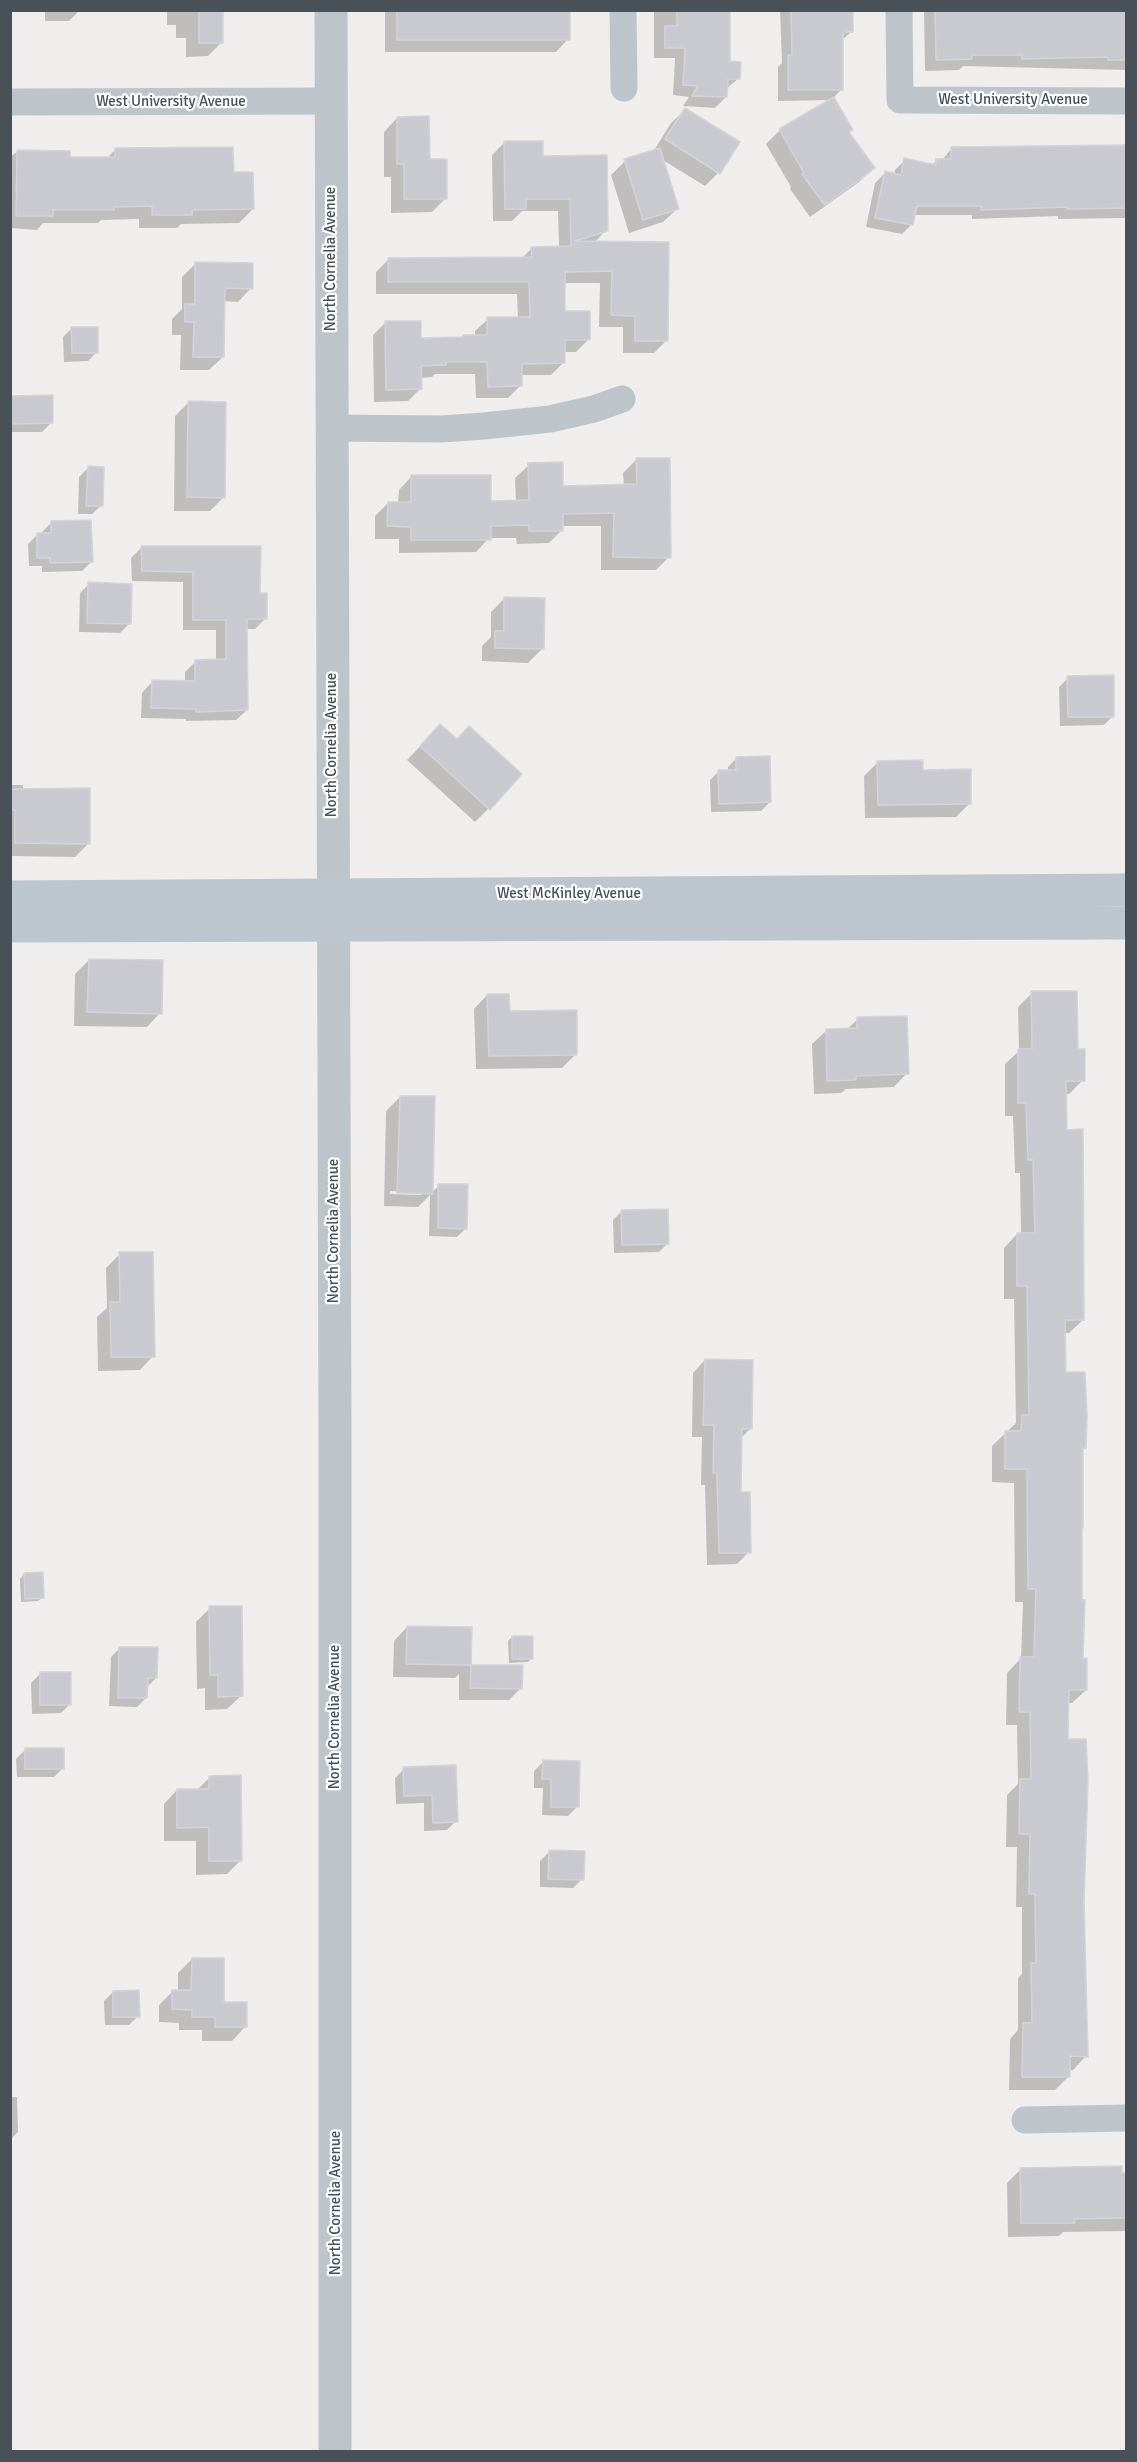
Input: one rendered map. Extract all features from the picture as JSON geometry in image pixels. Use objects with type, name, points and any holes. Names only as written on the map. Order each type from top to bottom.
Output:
[{"type":"main road","name":"West McKinley Avenue","points":[[10,926],[333,910],[1126,890]]},
{"type":"main road","name":"West McKinley Avenue","points":[[10,897],[333,910],[1126,923]]},
{"type":"street","name":"North Cornelia Avenue","points":[[331,10],[335,2451]]},
{"type":"street","points":[[623,10],[624,88]]},
{"type":"street","name":"West University Avenue","points":[[899,10],[900,100],[1126,101]]},
{"type":"street","name":"West University Avenue","points":[[10,102],[331,101]]},
{"type":"street","points":[[332,428],[442,429],[484,426],[550,419],[594,409],[622,399]]},
{"type":"street","points":[[1025,2120],[1126,2118]]},
{"type":"building","points":[[199,10],[223,10],[223,43],[199,43]]},
{"type":"building","points":[[397,10],[570,10],[570,40],[397,40]]},
{"type":"building","points":[[677,10],[730,10],[730,61],[741,62],[740,79],[728,79],[727,97],[692,96],[698,86],[683,85],[685,48],[665,48],[665,26],[677,26]]},
{"type":"building","points":[[853,10],[853,32],[843,32],[843,90],[788,90],[788,55],[792,55],[791,11]]},
{"type":"building","points":[[935,10],[1126,10],[1126,60],[1108,60],[1108,57],[1022,59],[1022,55],[972,55],[972,59],[936,60]]},
{"type":"building","points":[[834,97],[853,130],[849,132],[875,168],[825,205],[802,174],[804,173],[779,129]]},
{"type":"building","points":[[685,108],[740,142],[720,174],[665,139]]},
{"type":"building","points":[[429,116],[430,159],[447,159],[447,199],[404,199],[404,164],[397,164],[397,117]]},
{"type":"building","points":[[504,141],[543,141],[543,156],[607,155],[608,231],[575,241],[669,242],[668,341],[635,341],[635,316],[611,315],[612,271],[565,272],[565,311],[590,311],[590,340],[565,340],[565,363],[522,364],[522,386],[488,387],[487,362],[446,362],[446,365],[421,366],[422,389],[386,390],[385,321],[421,321],[421,338],[463,337],[463,335],[487,335],[487,317],[530,317],[529,282],[388,282],[388,258],[532,257],[531,247],[571,246],[570,199],[526,199],[526,209],[505,209]]},
{"type":"building","points":[[1126,145],[1126,208],[1067,209],[1067,207],[981,210],[981,206],[917,206],[913,225],[875,218],[885,171],[901,175],[904,158],[936,165],[936,159],[951,159],[951,147]]},
{"type":"building","points":[[233,147],[234,172],[253,172],[254,209],[192,210],[192,215],[152,215],[152,206],[114,207],[114,210],[53,210],[53,216],[16,216],[17,150],[70,151],[70,157],[115,157],[115,148]]},
{"type":"building","points":[[660,148],[679,209],[643,220],[624,159]]},
{"type":"building","points":[[195,262],[253,263],[253,289],[225,288],[224,357],[193,357],[194,322],[185,322],[185,304],[195,304]]},
{"type":"building","points":[[71,327],[98,327],[98,353],[72,353]]},
{"type":"building","points":[[53,395],[53,423],[10,424],[10,396]]},
{"type":"building","points":[[188,401],[226,402],[225,498],[187,497]]},
{"type":"building","points":[[636,458],[670,458],[671,558],[613,557],[614,513],[563,514],[563,531],[529,531],[529,525],[491,526],[491,540],[411,540],[411,527],[387,526],[388,502],[411,502],[411,475],[491,475],[491,501],[529,500],[528,463],[563,462],[563,486],[637,484]]},
{"type":"building","points":[[88,466],[104,467],[103,506],[86,506]]},
{"type":"building","points":[[91,520],[93,562],[50,563],[50,558],[37,558],[37,533],[51,533],[51,521]]},
{"type":"building","points":[[141,546],[261,546],[260,593],[267,593],[267,619],[247,619],[248,710],[196,712],[196,709],[151,708],[152,680],[195,681],[195,660],[226,659],[226,620],[193,620],[193,572],[142,571]]},
{"type":"building","points":[[88,582],[132,584],[131,624],[87,623]]},
{"type":"building","points":[[504,597],[545,598],[544,649],[495,648],[495,631],[504,631]]},
{"type":"building","points":[[1114,675],[1114,717],[1068,717],[1067,676]]},
{"type":"building","points":[[440,724],[457,739],[469,726],[522,774],[490,810],[420,746]]},
{"type":"building","points":[[770,756],[771,802],[719,804],[718,770],[736,770],[736,757]]},
{"type":"building","points":[[923,760],[923,770],[971,769],[971,804],[878,805],[877,761]]},
{"type":"building","points":[[90,788],[90,844],[15,843],[15,810],[10,810],[10,789]]},
{"type":"building","points":[[89,959],[163,960],[162,1014],[87,1012]]},
{"type":"building","points":[[1031,991],[1077,991],[1078,1049],[1085,1049],[1085,1081],[1066,1081],[1067,1130],[1083,1129],[1084,1320],[1065,1320],[1066,1372],[1085,1372],[1087,1416],[1086,1448],[1083,1448],[1082,1600],[1085,1600],[1083,1658],[1087,1658],[1087,1690],[1069,1690],[1068,1739],[1086,1739],[1088,1780],[1084,1902],[1088,2057],[1070,2056],[1070,2077],[1022,2077],[1023,2023],[1032,2023],[1031,1963],[1036,1963],[1035,1894],[1029,1894],[1030,1834],[1019,1834],[1020,1779],[1031,1779],[1030,1712],[1019,1712],[1020,1657],[1034,1657],[1036,1589],[1028,1589],[1027,1469],[1005,1469],[1005,1431],[1021,1431],[1022,1415],[1029,1415],[1027,1286],[1017,1286],[1017,1233],[1035,1233],[1033,1160],[1028,1160],[1026,1103],[1018,1103],[1018,1049],[1032,1049]]},
{"type":"building","points":[[487,994],[509,994],[510,1011],[577,1010],[577,1055],[489,1056]]},
{"type":"building","points":[[907,1016],[909,1074],[856,1076],[856,1080],[827,1081],[826,1029],[857,1028],[857,1017]]},
{"type":"building","points":[[400,1096],[435,1096],[433,1194],[397,1193]]},
{"type":"building","points":[[438,1184],[468,1184],[467,1229],[438,1228]]},
{"type":"building","points":[[668,1209],[669,1244],[622,1245],[621,1210]]},
{"type":"building","points":[[119,1252],[153,1252],[155,1357],[111,1357],[110,1302],[120,1302]]},
{"type":"building","points":[[705,1359],[753,1360],[752,1429],[742,1429],[741,1492],[750,1492],[751,1553],[719,1553],[717,1473],[713,1473],[714,1425],[703,1425]]},
{"type":"building","points":[[43,1572],[44,1598],[25,1599],[24,1573]]},
{"type":"building","points":[[209,1606],[242,1606],[243,1696],[218,1697],[218,1675],[210,1675]]},
{"type":"building","points":[[407,1626],[472,1627],[471,1665],[406,1664]]},
{"type":"building","points":[[512,1636],[533,1636],[533,1659],[512,1659]]},
{"type":"building","points":[[119,1647],[158,1647],[157,1678],[148,1678],[147,1698],[118,1698]]},
{"type":"building","points":[[471,1665],[523,1665],[522,1689],[470,1688]]},
{"type":"building","points":[[40,1672],[71,1672],[71,1705],[40,1705]]},
{"type":"building","points":[[25,1748],[64,1748],[64,1769],[25,1769]]},
{"type":"building","points":[[543,1760],[580,1761],[579,1807],[551,1807],[551,1779],[542,1779]]},
{"type":"building","points":[[456,1765],[458,1822],[433,1823],[432,1795],[404,1796],[403,1767]]},
{"type":"building","points":[[241,1775],[242,1861],[209,1861],[209,1827],[177,1828],[177,1789],[209,1789],[209,1776]]},
{"type":"building","points":[[549,1850],[585,1851],[584,1880],[548,1879]]},
{"type":"building","points":[[192,1958],[224,1958],[224,2002],[247,2002],[247,2027],[215,2027],[215,2017],[192,2017],[192,2010],[172,2009],[172,1990],[191,1990]]},
{"type":"building","points":[[139,1990],[140,2017],[113,2017],[113,1991]]},
{"type":"building","points":[[1122,2166],[1122,2173],[1126,2173],[1126,2218],[1074,2219],[1075,2223],[1021,2223],[1020,2168]]}]
